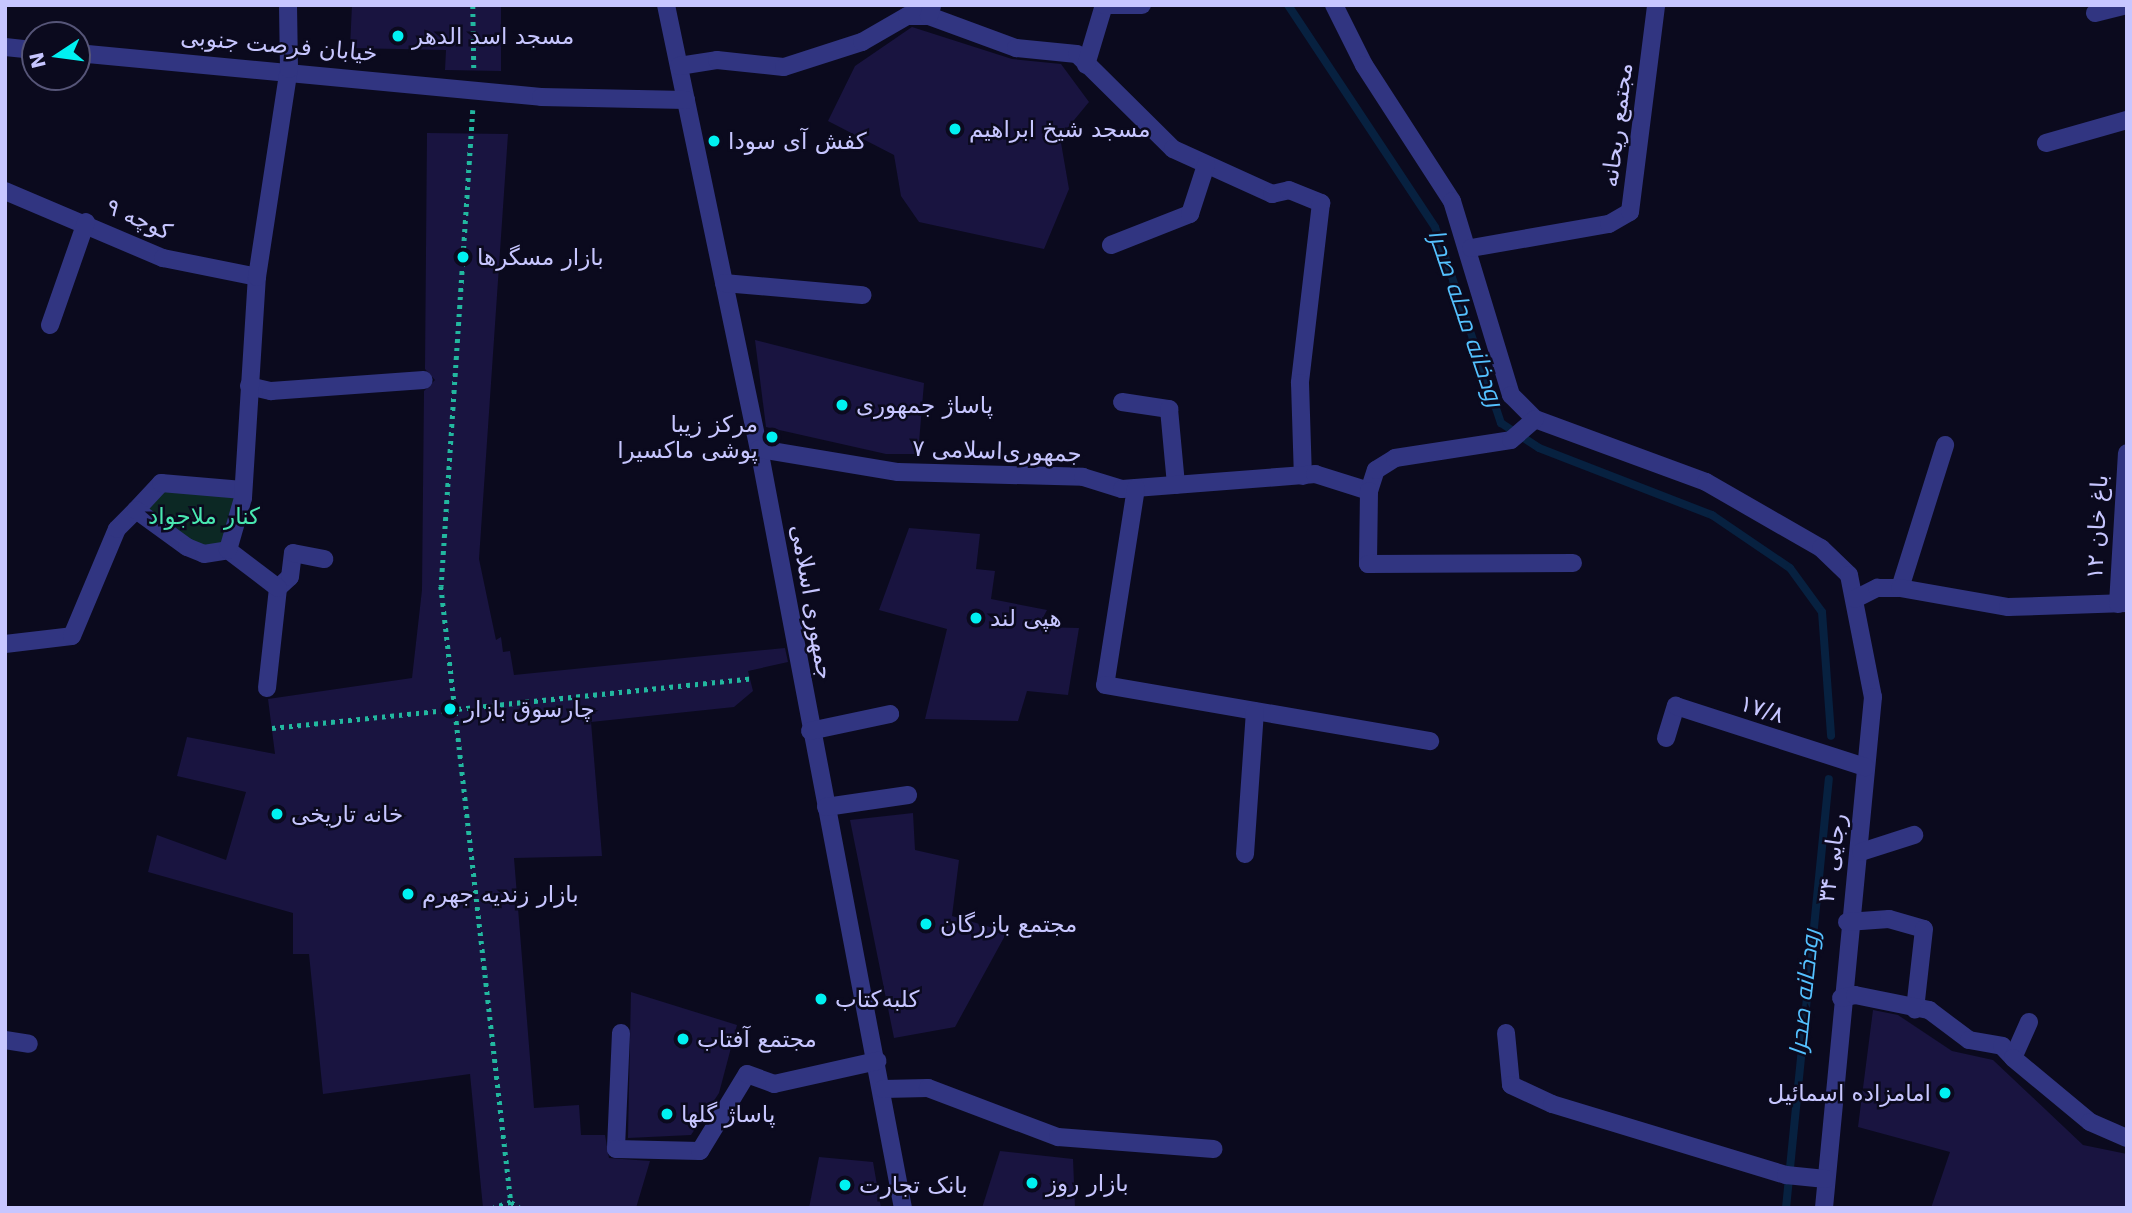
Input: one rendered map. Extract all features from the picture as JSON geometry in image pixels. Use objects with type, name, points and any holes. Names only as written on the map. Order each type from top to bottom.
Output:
[{"type":"street","points":[[228,550],[243,490],[257,277],[289,69],[288,5]]},
{"type":"street","name":"جمهوری اسلامی","points":[[666,5],[759,449],[810,731],[883,1089],[904,1208]]},
{"type":"street","points":[[1086,65],[1104,5],[1142,5]]},
{"type":"street","points":[[1334,5],[1364,65],[1452,201],[1471,248],[1511,396],[1535,419],[1516,438],[1395,458],[1376,470],[1369,491],[1368,564],[1573,563]]},
{"type":"street","name":"مجتمع ریحانه","points":[[1471,248],[1609,224],[1630,212],[1656,5]]},
{"type":"street","points":[[2095,13],[2127,5]]},
{"type":"street","points":[[678,66],[717,60],[784,67],[862,43],[907,16],[931,10],[1016,48],[1077,54],[1173,149],[1272,194],[1289,190],[1321,204],[1300,383],[1303,476]]},
{"type":"street","name":"خیابان فرصت جنوبی","points":[[91,54],[289,69],[474,90],[686,100]]},
{"type":"street","points":[[2046,144],[2127,120]]},
{"type":"street","points":[[1111,245],[1190,214],[1206,165]]},
{"type":"street","name":"کوچه ۹","points":[[5,191],[86,222],[163,258],[257,277]]},
{"type":"street","points":[[50,325],[86,222]]},
{"type":"street","points":[[724,283],[862,295]]},
{"type":"street","points":[[249,386],[271,391],[424,380]]},
{"type":"street","points":[[1122,402],[1168,410],[1176,485]]},
{"type":"street","name":"رجایی ۳۴","points":[[1535,419],[1706,482],[1785,525],[1849,575],[1873,697],[1865,767],[1861,852],[1847,922],[1824,1179],[1824,1208]]},
{"type":"street","points":[[1900,587],[1945,444]]},
{"type":"street","name":"جمهوری‌اسلامی ۷","points":[[759,449],[898,472],[1083,477],[1136,488],[1303,476],[1369,491]]},
{"type":"street","name":"باغ خان ۱۲","points":[[2122,604],[2127,453]]},
{"type":"street","points":[[5,643],[72,636],[117,529],[161,483],[243,490]]},
{"type":"street","points":[[1136,488],[1105,685],[1430,741]]},
{"type":"street","points":[[136,510],[187,547],[204,554],[228,550],[278,588]]},
{"type":"street","points":[[267,688],[278,588],[290,577],[293,553],[324,559]]},
{"type":"street","points":[[1855,599],[1877,588],[1900,587],[2008,607],[2122,604]]},
{"type":"street","name":"۱۷/۸","points":[[1666,738],[1676,706],[1865,767]]},
{"type":"street","points":[[1245,855],[1255,711]]},
{"type":"street","points":[[810,731],[890,714]]},
{"type":"street","points":[[826,807],[908,795]]},
{"type":"street","points":[[1861,852],[1914,835]]},
{"type":"street","points":[[1847,922],[1889,919],[1924,929],[1915,1009]]},
{"type":"street","points":[[1840,998],[1856,995],[1929,1010],[1985,1048],[2002,1046],[2090,1122],[2127,1138]]},
{"type":"street","points":[[2013,1058],[2029,1022]]},
{"type":"street","points":[[621,1033],[616,1149],[701,1150],[747,1074],[775,1084],[877,1061]]},
{"type":"street","points":[[1506,1033],[1511,1085],[1552,1104],[1786,1175],[1824,1179]]},
{"type":"street","points":[[5,1040],[29,1044]]},
{"type":"street","points":[[883,1089],[928,1088],[1058,1138],[1214,1149]]},
{"type":"path","points":[[472,5],[474,90],[441,586],[511,1202],[520,1208]]},
{"type":"path","points":[[272,728],[750,679]]},
{"type":"path","points":[[494,1208],[511,1202]]},
{"type":"green space","name":"کنار ملا‌جواد","points":[[161,483],[243,490],[228,550],[204,554],[136,510]]},
{"type":"building","points":[[352,5],[501,5],[501,71],[445,70],[446,50],[350,48]]},
{"type":"building","name":"مسجد شیخ ابراهیم","points":[[912,27],[1012,59],[1061,64],[1089,102],[1060,137],[1069,189],[1044,249],[919,222],[901,196],[894,155],[828,121],[855,66]]},
{"type":"building","name":"بازار زندیه جهرم","points":[[427,133],[508,134],[479,559],[496,640],[501,637],[503,652],[510,651],[514,675],[785,648],[788,662],[748,671],[753,691],[734,707],[591,722],[602,856],[514,858],[534,1108],[579,1105],[581,1135],[605,1135],[609,1158],[650,1161],[636,1208],[483,1208],[470,1074],[323,1094],[309,954],[293,954],[293,913],[148,872],[157,835],[226,860],[246,792],[177,776],[187,737],[275,754],[268,699],[412,678],[422,590],[424,391],[435,380],[425,369]]},
{"type":"building","name":"پاساژ جمهوری","points":[[755,340],[924,383],[918,454],[886,454],[766,427]]},
{"type":"building","name":"هپی لند","points":[[909,528],[980,534],[976,569],[995,571],[991,599],[1047,610],[1038,627],[1079,628],[1068,695],[1027,691],[1018,721],[925,719],[947,629],[879,610]]},
{"type":"building","name":"مجتمع بازرگان","points":[[913,813],[915,850],[959,860],[952,916],[1007,932],[955,1027],[894,1038],[850,820]]},
{"type":"building","points":[[631,992],[737,1025],[719,1093],[691,1135],[628,1138]]},
{"type":"building","name":"امامزاده اسمائیل","points":[[1873,1010],[1898,1015],[1952,1051],[1993,1060],[2083,1145],[2127,1154],[2127,1208],[1931,1208],[1950,1152],[1858,1127]]},
{"type":"building","name":"بازار روز","points":[[1000,1151],[1073,1159],[1075,1208],[982,1208]]},
{"type":"building","name":"بانک تجارت","points":[[819,1157],[873,1162],[881,1208],[809,1208]]},
{"type":"waterway","name":"رودخانه محله صحرا","points":[[1288,5],[1435,227],[1501,423],[1539,448],[1712,515],[1790,568],[1822,612],[1831,736]]},
{"type":"waterway","name":"رودخانه صحرا","points":[[1786,1208],[1829,779]]},
{"type":"place","name":"مسجد اسد الدهر","points":[[398,36]]},
{"type":"place","name":"مسجد شیخ ابراهیم","points":[[955,129]]},
{"type":"place","name":"کفش آی سودا","points":[[714,141]]},
{"type":"place","name":"بازار مسگرها","points":[[463,257]]},
{"type":"place","name":"پاساژ جمهوری","points":[[842,405]]},
{"type":"place","name":"مرکز زیبا پوشی ماکسیرا","points":[[772,437]]},
{"type":"place","name":"هپی لند","points":[[976,618]]},
{"type":"place","name":"چارسوق بازار","points":[[450,709]]},
{"type":"place","name":"خانه تاریخی","points":[[277,814]]},
{"type":"place","name":"بازار زندیه جهرم","points":[[408,894]]},
{"type":"place","name":"مجتمع بازرگان","points":[[926,924]]},
{"type":"place","name":"کلبه‌کتاب","points":[[821,999]]},
{"type":"place","name":"مجتمع آفتاب","points":[[683,1039]]},
{"type":"place","name":"امامزاده اسمائیل","points":[[1945,1093]]},
{"type":"place","name":"پاساژ گلها","points":[[667,1114]]},
{"type":"place","name":"بازار روز","points":[[1032,1183]]},
{"type":"place","name":"بانک تجارت","points":[[845,1185]]}]
